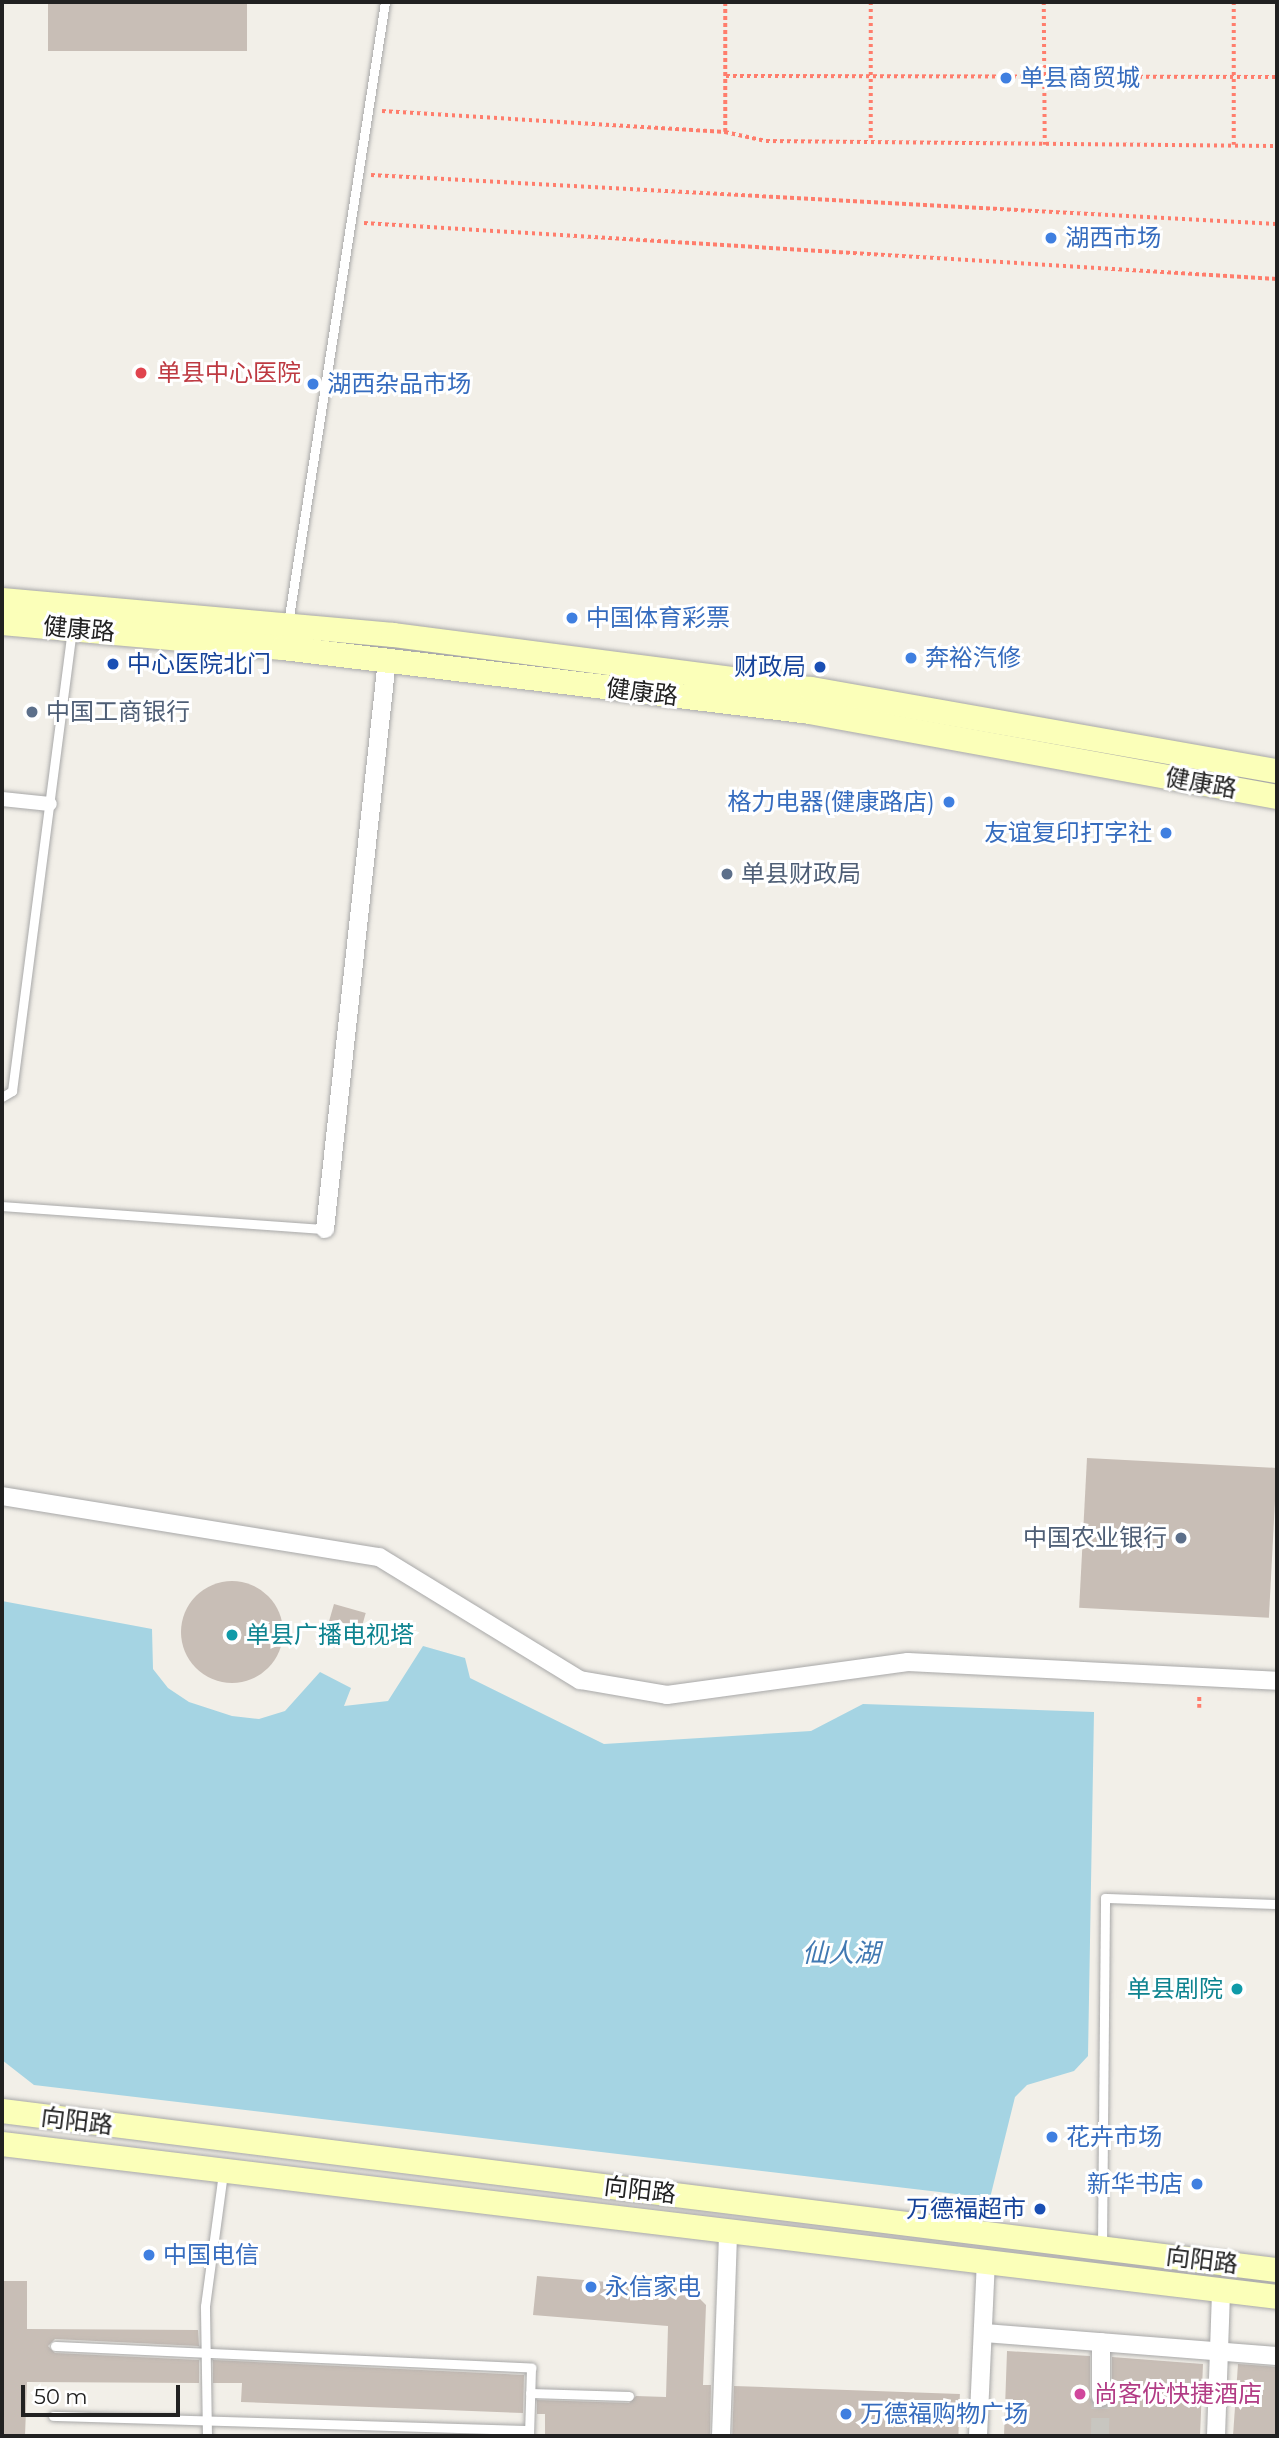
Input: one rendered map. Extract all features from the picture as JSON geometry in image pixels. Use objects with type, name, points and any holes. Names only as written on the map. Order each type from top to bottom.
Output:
[{"type":"main road","name":"健康路","points":[[2,600],[287,625],[811,689],[1277,771]]},
{"type":"main road","name":"健康路","points":[[2,623],[387,660],[810,712],[1277,797]]},
{"type":"main road","name":"向阳路","points":[[2,2111],[1277,2270]]},
{"type":"main road","name":"向阳路","points":[[2,2144],[728,2234],[1277,2297]]},
{"type":"street","points":[[326,1229],[387,660]]},
{"type":"street","points":[[2,799],[50,804]]},
{"type":"street","points":[[2,1496],[379,1557],[580,1680],[667,1695],[908,1662],[1277,1681]]},
{"type":"street","points":[[721,2436],[728,2234]]},
{"type":"street","points":[[978,2436],[986,2263]]},
{"type":"street","points":[[1216,2436],[1221,2290]]},
{"type":"street","points":[[984,2333],[1277,2356]]},
{"type":"street","points":[[1101,2342],[1101,2397]]},
{"type":"lane","points":[[287,625],[353,222],[385,2]]},
{"type":"lane","points":[[2,1097],[12,1091],[72,628]]},
{"type":"lane","points":[[2,1206],[326,1229]]},
{"type":"lane","points":[[1102,2248],[1105,1898],[1277,1904]]},
{"type":"lane","points":[[207,2436],[203,2354],[223,2171]]},
{"type":"lane","points":[[53,2416],[529,2433],[531,2368],[55,2346]]},
{"type":"lane","points":[[530,2393],[629,2396]]},
{"type":"path","points":[[725,132],[725,2],[1277,2]]},
{"type":"path","points":[[871,2],[871,142]]},
{"type":"path","points":[[1044,2],[1045,145]]},
{"type":"path","points":[[1234,2],[1234,145]]},
{"type":"path","points":[[725,76],[1277,77]]},
{"type":"path","points":[[369,110],[725,132],[766,141],[1277,146]]},
{"type":"path","points":[[360,174],[1277,224]]},
{"type":"path","points":[[353,222],[1277,279]]},
{"type":"water","name":"仙人湖","points":[[2,1601],[152,1629],[153,1669],[168,1688],[189,1702],[232,1716],[259,1719],[285,1711],[320,1672],[351,1688],[344,1706],[388,1701],[423,1646],[465,1658],[470,1678],[604,1744],[811,1731],[863,1704],[1094,1712],[1088,2056],[1074,2071],[1027,2085],[1015,2097],[990,2198],[34,2085],[2,2060]]},
{"type":"building","points":[[48,2],[247,2],[247,51],[48,51]]},
{"type":"building","name":"中国农业银行","points":[[1087,1458],[1277,1468],[1269,1618],[1079,1608]]},
{"type":"building","name":"单县广播电视塔","points":[[232,1581],[261,1589],[275,1603],[283,1632],[275,1661],[261,1675],[232,1683],[203,1675],[189,1661],[181,1632],[189,1603],[203,1589]]},
{"type":"building","points":[[334,1604],[366,1613],[359,1635],[328,1626]]},
{"type":"building","points":[[537,2276],[690,2289],[706,2305],[703,2385],[711,2385],[710,2436],[545,2436],[545,2414],[537,2414],[537,2400],[629,2403],[636,2396],[666,2397],[668,2326],[533,2315]]},
{"type":"building","points":[[2,2281],[27,2281],[27,2329],[198,2330],[199,2346],[55,2339],[48,2346],[55,2353],[199,2360],[199,2383],[27,2382],[25,2436],[2,2436]]},
{"type":"building","points":[[1007,2351],[1090,2356],[1090,2398],[1100,2408],[1112,2398],[1112,2357],[1203,2364],[1200,2436],[1004,2436]]},
{"type":"building","points":[[213,2360],[524,2375],[523,2413],[241,2402],[242,2383],[213,2383]]},
{"type":"building","points":[[1238,2364],[1277,2367],[1277,2436],[1233,2436]]},
{"type":"building","name":"万德福购物广场","points":[[734,2386],[960,2394],[958,2436],[732,2436]]},
{"type":"tunnel","points":[[1100,2436],[1101,2397]]},
{"type":"place","name":"单县商贸城","points":[[1006,78]]},
{"type":"place","name":"湖西市场","points":[[1051,238]]},
{"type":"place","name":"单县中心医院","points":[[141,373]]},
{"type":"place","name":"湖西杂品市场","points":[[313,384]]},
{"type":"place","name":"中国体育彩票","points":[[572,618]]},
{"type":"place","name":"奔裕汽修","points":[[911,658]]},
{"type":"place","name":"中心医院北门","points":[[113,664]]},
{"type":"place","name":"财政局","points":[[820,667]]},
{"type":"place","name":"中国工商银行","points":[[32,712]]},
{"type":"place","name":"格力电器(健康路店)","points":[[949,802]]},
{"type":"place","name":"友谊复印打字社","points":[[1166,833]]},
{"type":"place","name":"单县财政局","points":[[727,874]]},
{"type":"place","name":"中国农业银行","points":[[1181,1538]]},
{"type":"place","name":"单县广播电视塔","points":[[232,1635]]},
{"type":"place","name":"单县剧院","points":[[1237,1989]]},
{"type":"place","name":"花卉市场","points":[[1052,2137]]},
{"type":"place","name":"新华书店","points":[[1197,2184]]},
{"type":"place","name":"万德福超市","points":[[1040,2209]]},
{"type":"place","name":"中国电信","points":[[149,2255]]},
{"type":"place","name":"永信家电","points":[[591,2287]]},
{"type":"place","name":"尚客优快捷酒店","points":[[1080,2394]]},
{"type":"place","name":"万德福购物广场","points":[[846,2414]]}]
